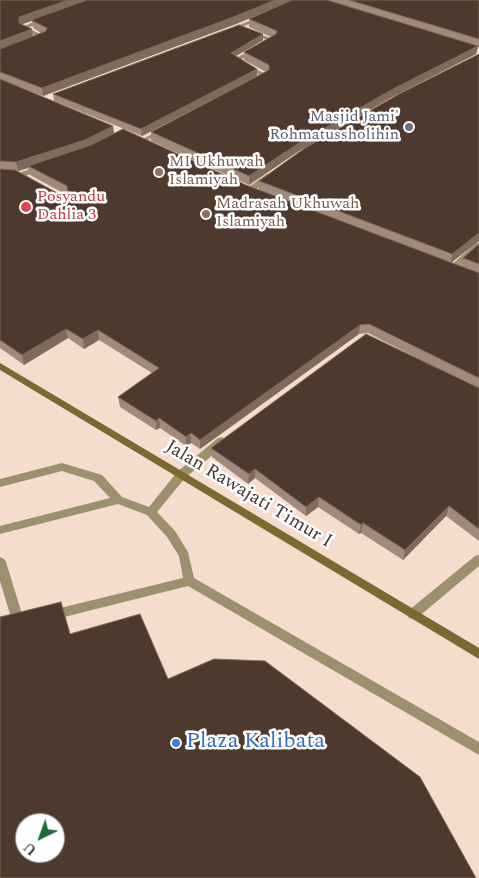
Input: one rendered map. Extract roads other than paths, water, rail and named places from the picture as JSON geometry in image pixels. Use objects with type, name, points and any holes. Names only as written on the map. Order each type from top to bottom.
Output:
[{"type":"street","points":[[34,41],[43,37],[23,28],[54,16]]},
{"type":"street","points":[[222,33],[266,16]]},
{"type":"street","points":[[239,27],[272,40],[236,60],[266,76],[249,85]]},
{"type":"street","points":[[151,146],[139,140],[166,128]]},
{"type":"street","points":[[0,174],[19,175],[46,166]]},
{"type":"street","points":[[250,190],[280,169]]},
{"type":"street","points":[[19,175],[33,182]]},
{"type":"street","points":[[241,186],[259,193]]},
{"type":"street","points":[[453,268],[479,245]]},
{"type":"street","points":[[444,264],[462,272]]},
{"type":"street","name":"Jalan Rawajati Timur I","points":[[0,366],[479,654]]},
{"type":"street","points":[[151,512],[180,475],[228,437]]},
{"type":"street","points":[[0,483],[62,468],[98,478],[118,500],[151,512],[171,534],[184,554],[189,581]]},
{"type":"street","points":[[0,530],[118,500]]},
{"type":"street","points":[[413,614],[479,559]]},
{"type":"street","points":[[0,562],[24,622],[189,581],[479,749]]},
{"type":"place","name":"Masjid Jami' Rohmatussholihin","points":[[409,127]]},
{"type":"place","name":"MI Ukhuwah Islamiyah","points":[[159,172]]},
{"type":"place","name":"Posyandu Dahlia 3","points":[[26,207]]},
{"type":"place","name":"Madrasah Ukhuwah Islamiyah","points":[[206,214]]},
{"type":"place","name":"Plaza Kalibata","points":[[176,743]]}]
